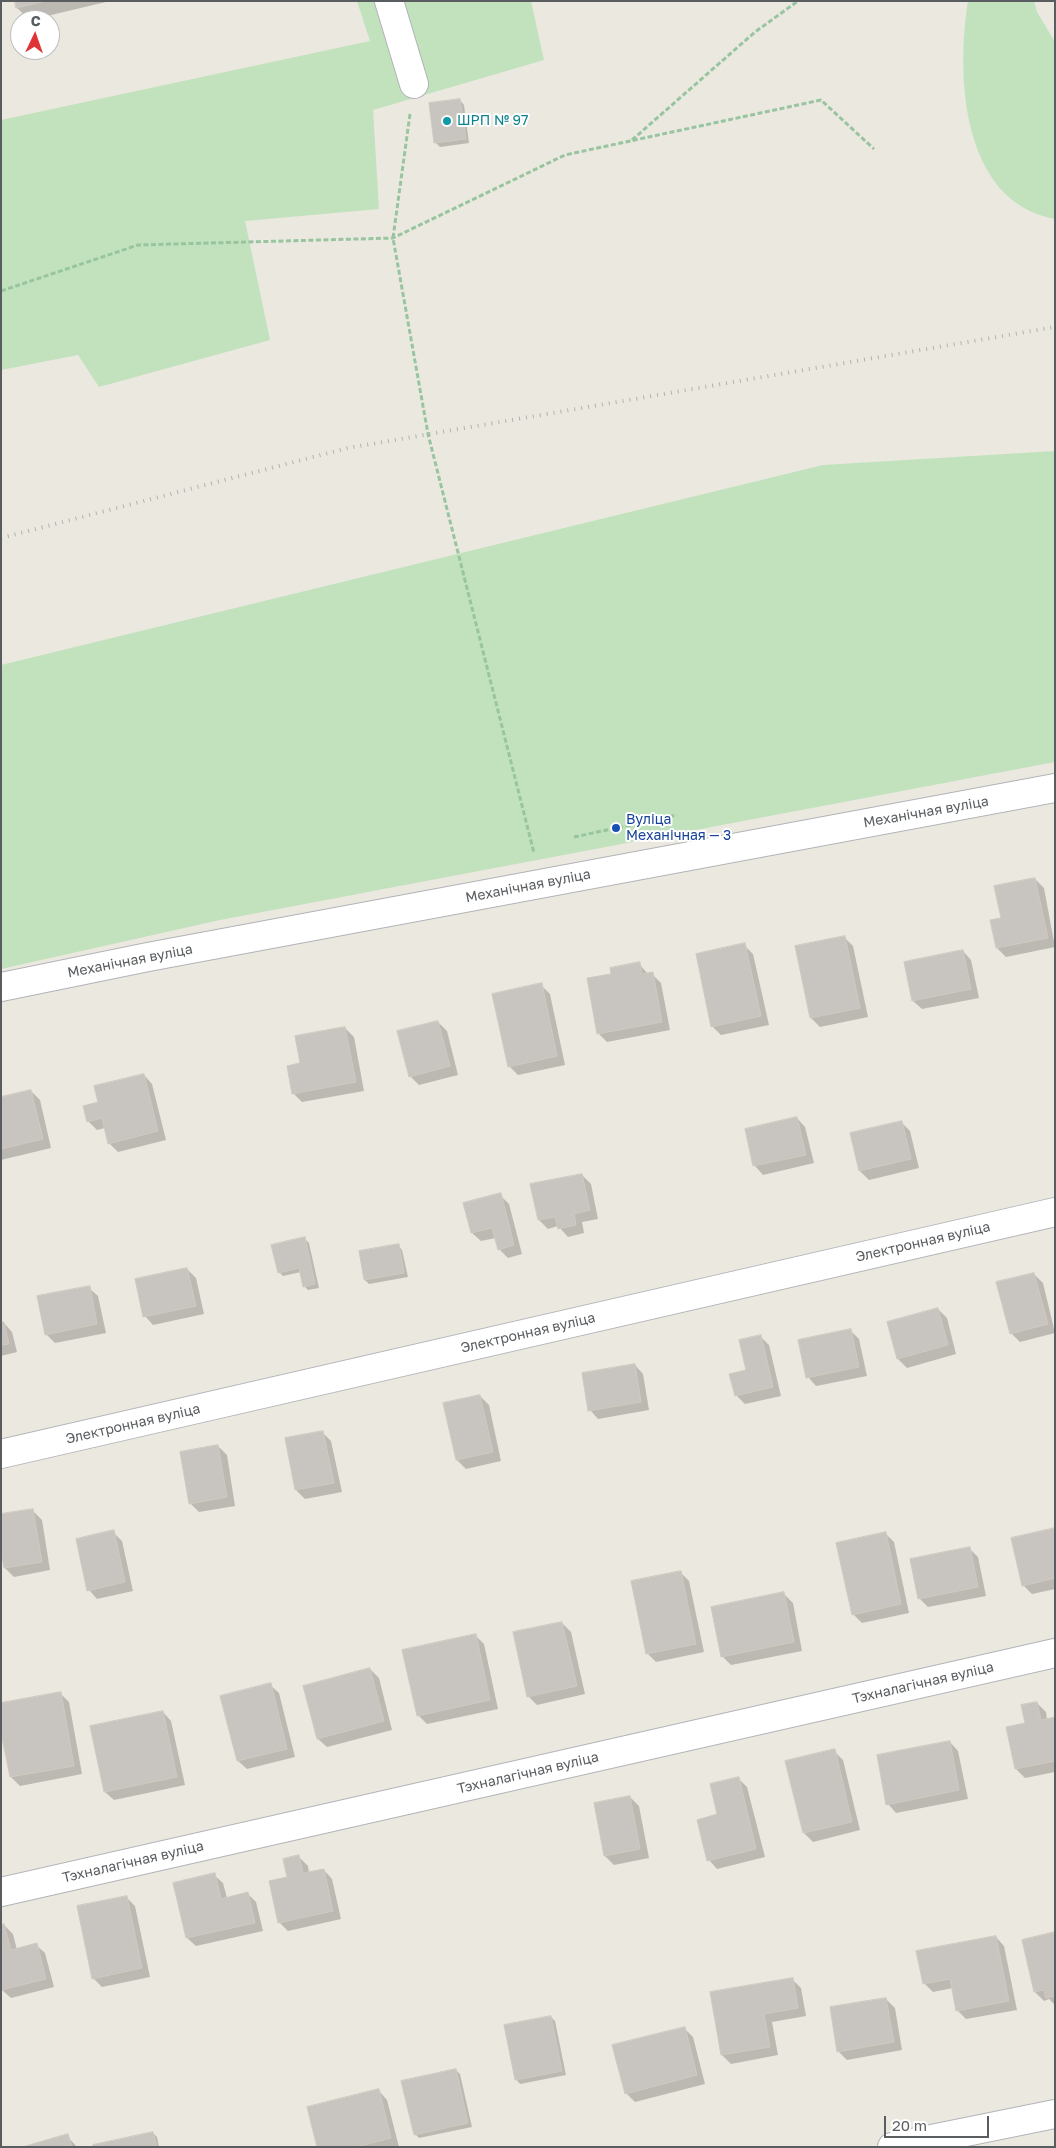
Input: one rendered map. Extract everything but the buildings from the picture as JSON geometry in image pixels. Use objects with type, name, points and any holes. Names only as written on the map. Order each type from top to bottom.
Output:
[{"type":"street","points":[[389,1],[414,84]]},
{"type":"street","name":"Механічная вуліца","points":[[1,988],[148,957],[1055,788]]},
{"type":"street","name":"Электронная вуліца","points":[[1,1454],[1055,1212]]},
{"type":"street","name":"Тэхналагічная вуліца","points":[[1,1892],[1055,1653]]},
{"type":"street","points":[[892,2147],[1055,2114]]},
{"type":"path","points":[[632,141],[755,32],[798,1]]},
{"type":"path","points":[[414,84],[393,238],[428,434],[542,883]]},
{"type":"path","points":[[1,291],[138,245],[393,238],[565,155],[821,100],[874,149]]},
{"type":"path","points":[[574,836],[677,814]]},
{"type":"green space","points":[[357,1],[531,1],[544,60],[373,110],[379,209],[245,221],[270,340],[99,387],[78,355],[1,370],[1,120],[370,41]]},
{"type":"green space","points":[[968,1],[1034,1],[1037,12],[1055,42],[1055,219],[1024,208],[1000,188],[983,162],[972,131],[965,98],[964,31]]},
{"type":"green space","points":[[1055,451],[1055,762],[220,920],[1,969],[1,665],[823,465]]},
{"type":"railway","points":[[1,538],[348,448],[1055,327]]},
{"type":"place","name":"ШРП № 97","points":[[447,121]]},
{"type":"place","name":"Вуліца Механічная — 3","points":[[616,828]]}]
